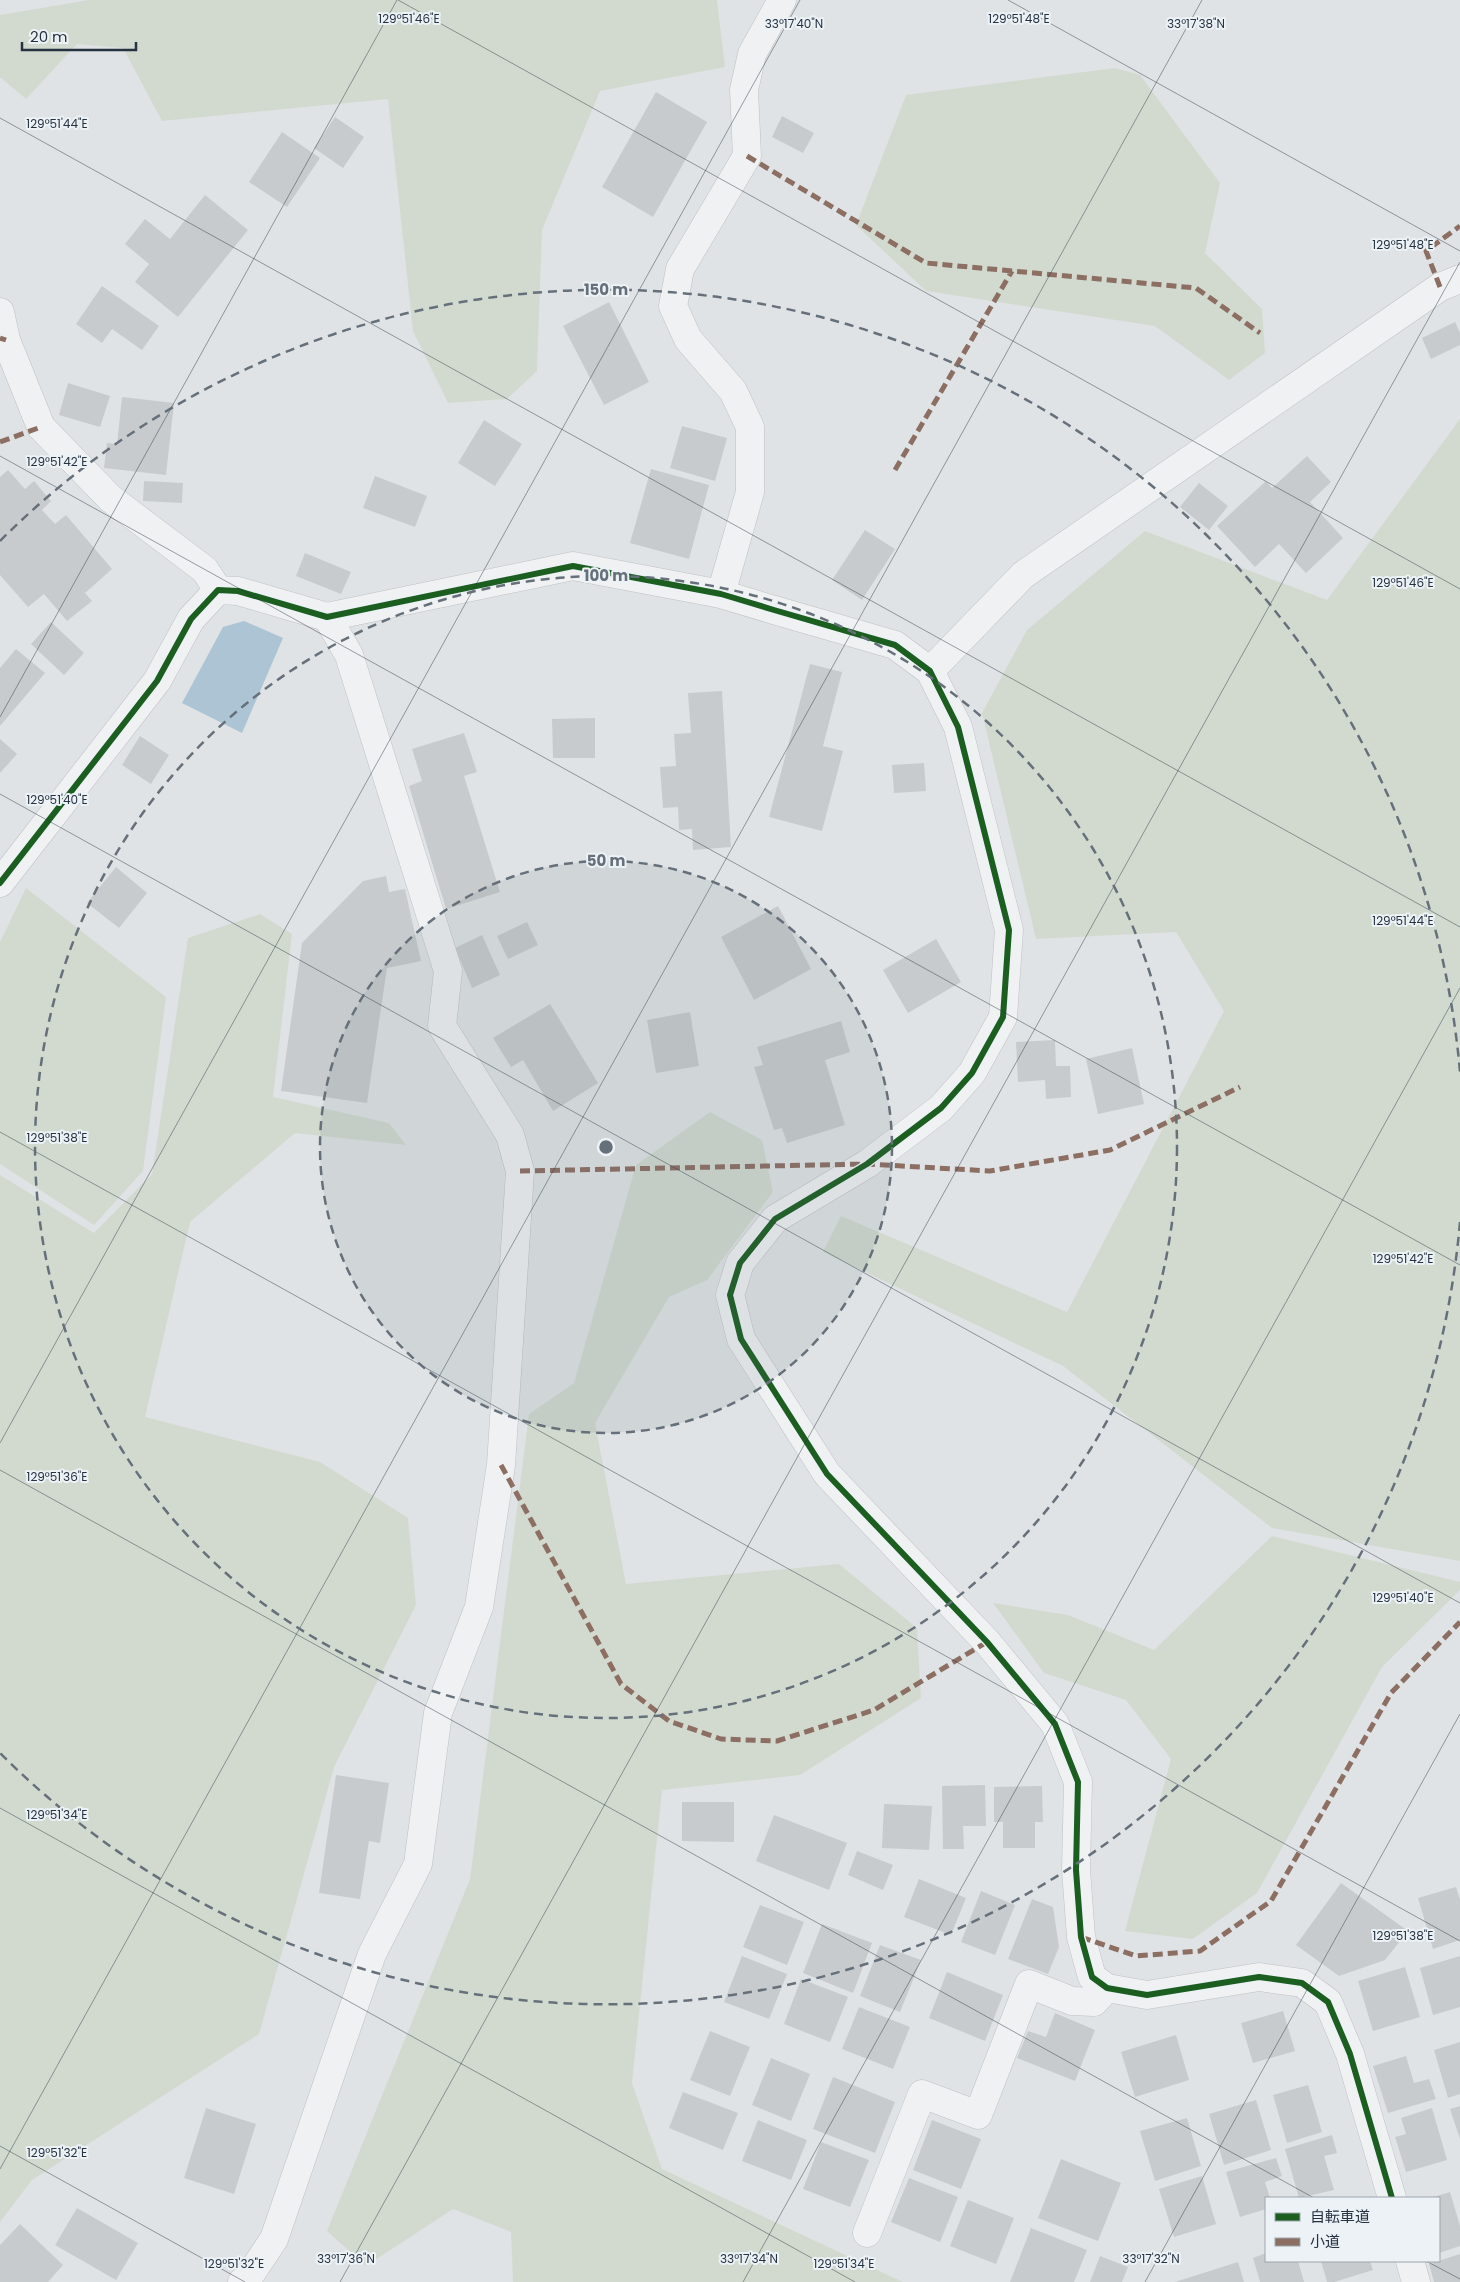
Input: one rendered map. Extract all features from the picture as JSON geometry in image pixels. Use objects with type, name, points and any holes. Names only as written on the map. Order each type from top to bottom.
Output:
[{"type":"street","points":[[721,594],[750,492],[750,427],[733,391],[688,339],[673,306],[680,269],[747,156],[744,90],[752,54],[782,0]]},
{"type":"street","points":[[930,671],[1023,575],[1440,288],[1460,279]]},
{"type":"street","points":[[0,312],[6,340],[41,427],[110,498],[205,570],[218,590]]},
{"type":"street","points":[[0,883],[157,681],[191,619],[218,590],[238,591],[327,617],[573,566],[721,594],[895,645],[930,671],[958,727],[1009,930],[1003,1017],[972,1072],[941,1108],[867,1164],[774,1219],[740,1263],[730,1295],[741,1339],[826,1474],[987,1642],[1056,1724],[1078,1782],[1076,1870],[1081,1938],[1092,1977],[1107,1988],[1147,1995],[1259,1977],[1302,1983],[1328,2002],[1350,2054],[1392,2197]]},
{"type":"street","points":[[242,2282],[246,2280],[274,2239],[372,1954],[418,1864],[438,1713],[479,1607],[501,1465],[520,1171],[510,1135],[442,1026],[448,971],[349,654],[327,617]]},
{"type":"street","points":[[867,2232],[922,2094],[978,2116],[1029,1984],[1072,2001],[1094,2002],[1107,1988]]},
{"type":"street","points":[[1410,2262],[1416,2282]]},
{"type":"shaded area","points":[[89,0],[717,0],[725,67],[600,91],[542,230],[537,371],[507,399],[448,403],[413,331],[388,99],[162,121],[123,48],[77,44],[26,99],[0,77],[0,15]]},
{"type":"shaded area","points":[[1115,68],[1140,75],[1220,183],[1205,253],[1262,309],[1265,353],[1229,380],[1155,326],[926,291],[856,225],[906,95]]},
{"type":"shaded area","points":[[1460,419],[1460,1561],[1272,1528],[1063,1366],[823,1252],[841,1216],[1067,1312],[1224,1011],[1176,932],[1036,939],[982,713],[1027,630],[1145,531],[1327,600]]},
{"type":"shaded area","points":[[26,888],[166,997],[143,1171],[94,1225],[0,1164],[0,942]]},
{"type":"shaded area","points":[[260,914],[292,934],[273,1097],[389,1123],[406,1145],[295,1133],[190,1222],[145,1417],[320,1462],[408,1518],[416,1605],[334,1767],[259,2034],[32,2180],[0,2222],[0,1175],[94,1233],[152,1174],[188,938]]},
{"type":"shaded area","points":[[710,1112],[762,1140],[773,1192],[707,1280],[669,1297],[595,1423],[626,1584],[839,1564],[917,1628],[921,1698],[800,1775],[662,1790],[632,2083],[662,2169],[903,2282],[513,2282],[511,2232],[453,2209],[366,2266],[327,2231],[470,1879],[529,1414],[574,1383],[636,1165]]},
{"type":"shaded area","points":[[1272,1536],[1460,1582],[1460,1590],[1382,1667],[1257,1893],[1193,1939],[1125,1931],[1171,1759],[1126,1700],[1044,1673],[993,1603],[1068,1615],[1154,1650]]},
{"type":"water","points":[[244,621],[283,638],[242,733],[182,703],[223,627]]},
{"type":"building","points":[[656,92],[707,122],[653,217],[602,187]]},
{"type":"building","points":[[782,116],[814,133],[803,153],[772,137]]},
{"type":"building","points":[[335,117],[364,137],[343,168],[314,148]]},
{"type":"building","points":[[282,132],[320,158],[287,207],[249,182]]},
{"type":"building","points":[[205,195],[248,230],[178,317],[135,282],[149,264],[125,244],[145,219],[170,239]]},
{"type":"building","points":[[102,286],[159,326],[142,350],[112,329],[102,343],[76,324]]},
{"type":"building","points":[[609,302],[649,382],[604,405],[563,326]]},
{"type":"building","points":[[1455,322],[1460,333],[1460,345],[1431,359],[1422,338]]},
{"type":"building","points":[[68,383],[110,396],[100,427],[59,415]]},
{"type":"building","points":[[122,397],[174,403],[166,475],[104,468],[107,443],[117,444]]},
{"type":"building","points":[[484,420],[522,444],[495,486],[458,463]]},
{"type":"building","points":[[682,426],[727,438],[715,481],[670,468]]},
{"type":"building","points":[[1307,456],[1331,482],[1310,502],[1343,538],[1306,573],[1279,544],[1255,567],[1217,526],[1266,481],[1272,488]]},
{"type":"building","points":[[651,469],[709,485],[689,559],[630,543]]},
{"type":"building","points":[[8,470],[25,489],[34,481],[51,501],[42,510],[55,524],[66,515],[112,569],[85,593],[92,601],[67,621],[44,594],[28,607],[0,575],[0,477]]},
{"type":"building","points":[[375,476],[427,496],[415,527],[363,508]]},
{"type":"building","points":[[144,481],[183,483],[182,503],[143,501]]},
{"type":"building","points":[[1199,483],[1228,506],[1209,530],[1180,507]]},
{"type":"building","points":[[865,530],[895,549],[862,600],[832,580]]},
{"type":"building","points":[[305,553],[351,572],[341,594],[296,576]]},
{"type":"building","points":[[51,622],[84,653],[64,675],[31,644]]},
{"type":"building","points":[[16,649],[45,673],[0,726],[0,668]]},
{"type":"building","points":[[810,664],[842,672],[823,746],[843,751],[822,831],[769,817]]},
{"type":"building","points":[[722,691],[731,847],[693,850],[692,829],[679,830],[678,807],[663,808],[660,767],[676,766],[674,734],[691,733],[688,693]]},
{"type":"building","points":[[595,718],[595,758],[553,758],[552,719]]},
{"type":"building","points":[[464,733],[477,772],[464,776],[500,892],[446,909],[409,786],[422,781],[412,749]]},
{"type":"building","points":[[140,736],[169,755],[151,784],[122,765]]},
{"type":"building","points":[[0,739],[17,754],[0,773]]},
{"type":"building","points":[[924,763],[926,791],[894,793],[892,765]]},
{"type":"building","points":[[116,867],[147,893],[119,928],[87,903]]},
{"type":"building","points":[[386,876],[389,892],[405,889],[421,961],[387,968],[367,1103],[281,1091],[302,943],[363,881]]},
{"type":"building","points":[[778,906],[811,969],[754,1000],[721,937]]},
{"type":"building","points":[[527,922],[538,945],[508,959],[497,936]]},
{"type":"building","points":[[482,935],[500,975],[472,988],[455,948]]},
{"type":"building","points":[[936,939],[961,982],[908,1013],[883,970]]},
{"type":"building","points":[[550,1004],[598,1083],[553,1111],[523,1060],[511,1067],[493,1038]]},
{"type":"building","points":[[690,1012],[699,1066],[656,1073],[647,1020]]},
{"type":"building","points":[[841,1021],[850,1052],[825,1060],[845,1125],[787,1143],[782,1128],[774,1130],[754,1067],[763,1065],[757,1047]]},
{"type":"building","points":[[1055,1040],[1056,1066],[1070,1066],[1071,1097],[1046,1099],[1045,1080],[1018,1082],[1016,1042]]},
{"type":"building","points":[[1132,1048],[1144,1104],[1098,1114],[1086,1059]]},
{"type":"building","points":[[336,1775],[389,1783],[380,1843],[369,1841],[360,1899],[319,1893]]},
{"type":"building","points":[[985,1785],[986,1826],[963,1826],[964,1849],[943,1849],[942,1786]]},
{"type":"building","points":[[1042,1786],[1043,1822],[1035,1822],[1035,1848],[1003,1848],[1003,1822],[994,1822],[994,1787]]},
{"type":"building","points":[[682,1802],[734,1802],[734,1842],[682,1841]]},
{"type":"building","points":[[884,1804],[932,1806],[929,1850],[882,1848]]},
{"type":"building","points":[[774,1815],[847,1843],[829,1890],[756,1861]]},
{"type":"building","points":[[857,1851],[893,1865],[883,1890],[848,1875]]},
{"type":"building","points":[[919,1879],[966,1898],[951,1935],[904,1917]]},
{"type":"building","points":[[1341,1883],[1408,1931],[1385,1960],[1339,1976],[1296,1945]]},
{"type":"building","points":[[1456,1887],[1460,1900],[1460,1940],[1433,1949],[1418,1898]]},
{"type":"building","points":[[981,1891],[1015,1905],[995,1955],[961,1942]]},
{"type":"building","points":[[1032,1899],[1053,1907],[1059,1947],[1048,1974],[1008,1959]]},
{"type":"building","points":[[760,1905],[804,1922],[787,1965],[743,1947]]},
{"type":"building","points":[[822,1924],[872,1943],[853,1993],[803,1973]]},
{"type":"building","points":[[880,1945],[921,1960],[900,2012],[860,1996]]},
{"type":"building","points":[[742,1956],[787,1974],[769,2019],[724,2002]]},
{"type":"building","points":[[1460,1956],[1460,2007],[1433,2015],[1420,1968]]},
{"type":"building","points":[[1405,1967],[1420,2017],[1373,2031],[1358,1981]]},
{"type":"building","points":[[947,1972],[1003,1995],[985,2041],[929,2018]]},
{"type":"building","points":[[801,1979],[848,1997],[830,2042],[784,2024]]},
{"type":"building","points":[[859,2007],[910,2027],[893,2069],[842,2049]]},
{"type":"building","points":[[1283,2011],[1295,2051],[1253,2063],[1241,2023]]},
{"type":"building","points":[[1055,2013],[1095,2030],[1075,2081],[1017,2058],[1028,2031],[1046,2037]]},
{"type":"building","points":[[710,2031],[750,2047],[730,2096],[690,2080]]},
{"type":"building","points":[[1176,2035],[1189,2080],[1135,2097],[1121,2052]]},
{"type":"building","points":[[1460,2042],[1460,2094],[1448,2098],[1434,2050]]},
{"type":"building","points":[[1406,2056],[1414,2083],[1429,2079],[1436,2099],[1388,2113],[1373,2066]]},
{"type":"building","points":[[771,2058],[810,2074],[791,2121],[752,2105]]},
{"type":"building","points":[[833,2077],[895,2102],[875,2153],[813,2129]]},
{"type":"building","points":[[1308,2085],[1322,2132],[1287,2143],[1273,2095]]},
{"type":"building","points":[[683,2092],[738,2113],[723,2150],[669,2128]]},
{"type":"building","points":[[1256,2100],[1271,2150],[1224,2165],[1209,2114]]},
{"type":"building","points":[[1460,2106],[1460,2139],[1450,2109]]},
{"type":"building","points":[[206,2108],[256,2124],[234,2194],[184,2178]]},
{"type":"building","points":[[1432,2108],[1447,2160],[1406,2172],[1395,2137],[1406,2134],[1401,2118]]},
{"type":"building","points":[[1187,2118],[1201,2166],[1155,2181],[1140,2131]]},
{"type":"building","points":[[758,2120],[807,2140],[791,2180],[742,2161]]},
{"type":"building","points":[[932,2120],[981,2139],[961,2189],[913,2170]]},
{"type":"building","points":[[1332,2135],[1337,2153],[1324,2156],[1334,2190],[1299,2197],[1285,2149]]},
{"type":"building","points":[[821,2142],[869,2160],[850,2207],[803,2189]]},
{"type":"building","points":[[1276,2158],[1282,2176],[1265,2182],[1270,2197],[1265,2197],[1265,2209],[1240,2217],[1226,2172]]},
{"type":"building","points":[[1061,2159],[1121,2183],[1098,2241],[1038,2218]]},
{"type":"building","points":[[1202,2176],[1216,2224],[1174,2237],[1159,2189]]},
{"type":"building","points":[[909,2178],[958,2197],[940,2242],[891,2222]]},
{"type":"building","points":[[1450,2192],[1460,2226],[1460,2246],[1440,2253],[1440,2197],[1433,2197]]},
{"type":"building","points":[[968,2200],[1014,2218],[996,2264],[950,2246]]},
{"type":"building","points":[[77,2208],[138,2243],[116,2280],[55,2245]]},
{"type":"building","points":[[20,2224],[63,2265],[48,2282],[0,2282],[0,2245]]},
{"type":"building","points":[[1031,2228],[1087,2250],[1074,2282],[1010,2282]]},
{"type":"building","points":[[1265,2253],[1265,2262],[1298,2262],[1304,2282],[1260,2282],[1253,2258]]},
{"type":"building","points":[[1460,2254],[1460,2282],[1434,2282],[1429,2264]]},
{"type":"building","points":[[1100,2256],[1128,2267],[1122,2282],[1090,2282]]},
{"type":"building","points":[[1238,2262],[1244,2282],[1175,2282]]},
{"type":"building","points":[[1321,2262],[1370,2262],[1373,2270],[1334,2282],[1327,2282]]},
{"type":"marked path","points":[[747,156],[926,263],[1196,288],[1260,333]]},
{"type":"marked path","points":[[1440,287],[1426,251],[1460,226]]},
{"type":"marked path","points":[[895,470],[1012,271]]},
{"type":"marked path","points":[[0,338],[6,340]]},
{"type":"marked path","points":[[0,442],[41,427]]},
{"type":"marked path","points":[[520,1171],[867,1164],[990,1171],[1110,1150],[1240,1087]]},
{"type":"marked path","points":[[501,1465],[621,1684],[669,1721],[721,1739],[777,1741],[874,1710],[987,1642]]},
{"type":"marked path","points":[[1081,1937],[1136,1956],[1200,1951],[1271,1901],[1391,1693],[1460,1622]]},
{"type":"cycle path","points":[[0,883],[157,681],[191,619],[218,590],[238,591],[327,617],[573,566],[721,594],[895,645],[930,671],[958,727],[1009,930],[1003,1017],[972,1073],[941,1108],[867,1164],[775,1219],[740,1263],[730,1295],[741,1339],[827,1474],[987,1642],[1055,1724],[1078,1782],[1076,1870],[1081,1937],[1092,1977],[1107,1988],[1147,1995],[1259,1977],[1302,1983],[1328,2002],[1350,2054],[1392,2197]]}]
